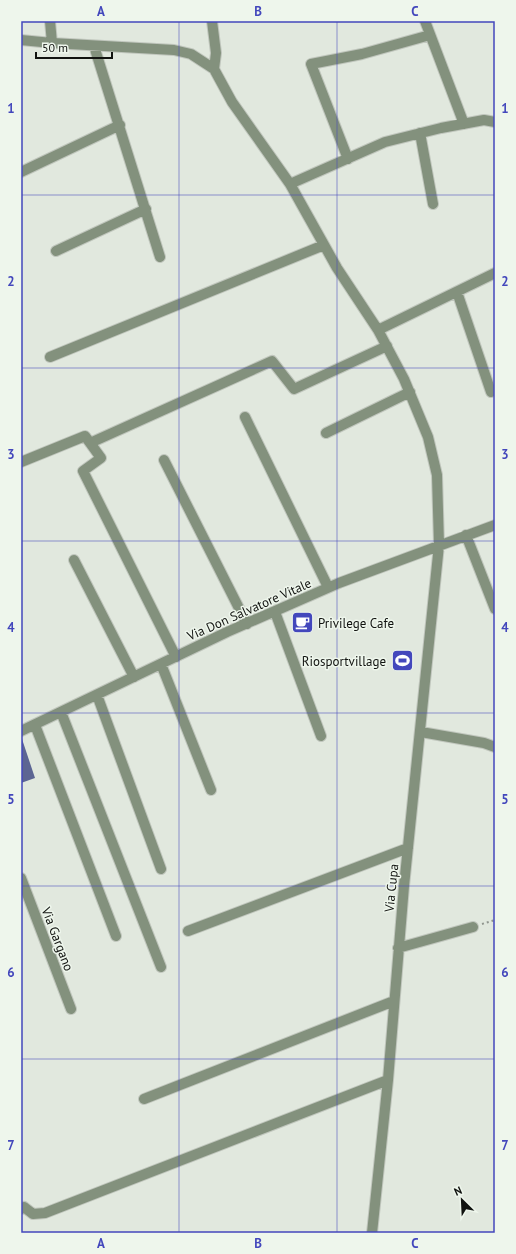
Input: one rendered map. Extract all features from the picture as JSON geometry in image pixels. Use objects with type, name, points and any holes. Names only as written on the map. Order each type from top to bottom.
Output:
[{"type":"street","points":[[50,21],[52,43]]},
{"type":"street","points":[[21,40],[94,46],[174,50],[191,54],[214,69],[216,53],[212,21]]},
{"type":"street","points":[[425,21],[464,124]]},
{"type":"street","points":[[348,158],[311,64],[362,54],[430,35]]},
{"type":"street","points":[[94,46],[120,125],[160,257]]},
{"type":"street","name":"Via Cupa","points":[[214,69],[232,102],[290,184],[337,268],[387,346],[410,392],[428,437],[436,475],[439,545],[398,948],[388,1080],[372,1233]]},
{"type":"street","points":[[290,184],[384,142],[441,128],[484,120],[495,122]]},
{"type":"street","points":[[21,172],[120,125]]},
{"type":"street","points":[[420,133],[433,204]]},
{"type":"street","points":[[56,251],[146,209]]},
{"type":"street","points":[[50,357],[324,246]]},
{"type":"street","points":[[378,330],[495,273]]},
{"type":"street","points":[[457,292],[491,392]]},
{"type":"street","points":[[90,443],[272,361],[294,389],[387,346]]},
{"type":"street","points":[[326,433],[410,392]]},
{"type":"street","points":[[245,417],[328,587]]},
{"type":"street","points":[[21,462],[85,436],[101,458],[83,471],[176,657]]},
{"type":"street","points":[[164,460],[247,624]]},
{"type":"street","name":"Via Don Salvatore Vitale","points":[[21,731],[161,664],[328,587],[495,525]]},
{"type":"street","points":[[466,536],[495,609]]},
{"type":"street","points":[[74,560],[134,677]]},
{"type":"street","points":[[275,612],[321,736]]},
{"type":"street","points":[[161,664],[212,790]]},
{"type":"street","points":[[97,695],[161,869]]},
{"type":"street","points":[[61,712],[161,967]]},
{"type":"street","points":[[35,725],[116,936]]},
{"type":"street","points":[[421,732],[495,747]]},
{"type":"street","points":[[188,931],[408,848]]},
{"type":"street","name":"Via Gargano","points":[[21,878],[71,1009]]},
{"type":"street","points":[[398,948],[473,927]]},
{"type":"street","points":[[144,1098],[394,1001]]},
{"type":"street","points":[[21,1208],[24,1207],[33,1214],[45,1212],[388,1080]]},
{"type":"path","points":[[473,927],[495,920]]},
{"type":"building","points":[[22,739],[35,778],[21,783],[21,740]]},
{"type":"place","name":"Privilege Cafe","points":[[303,623]]},
{"type":"place","name":"Riosportvillage","points":[[402,661]]}]
